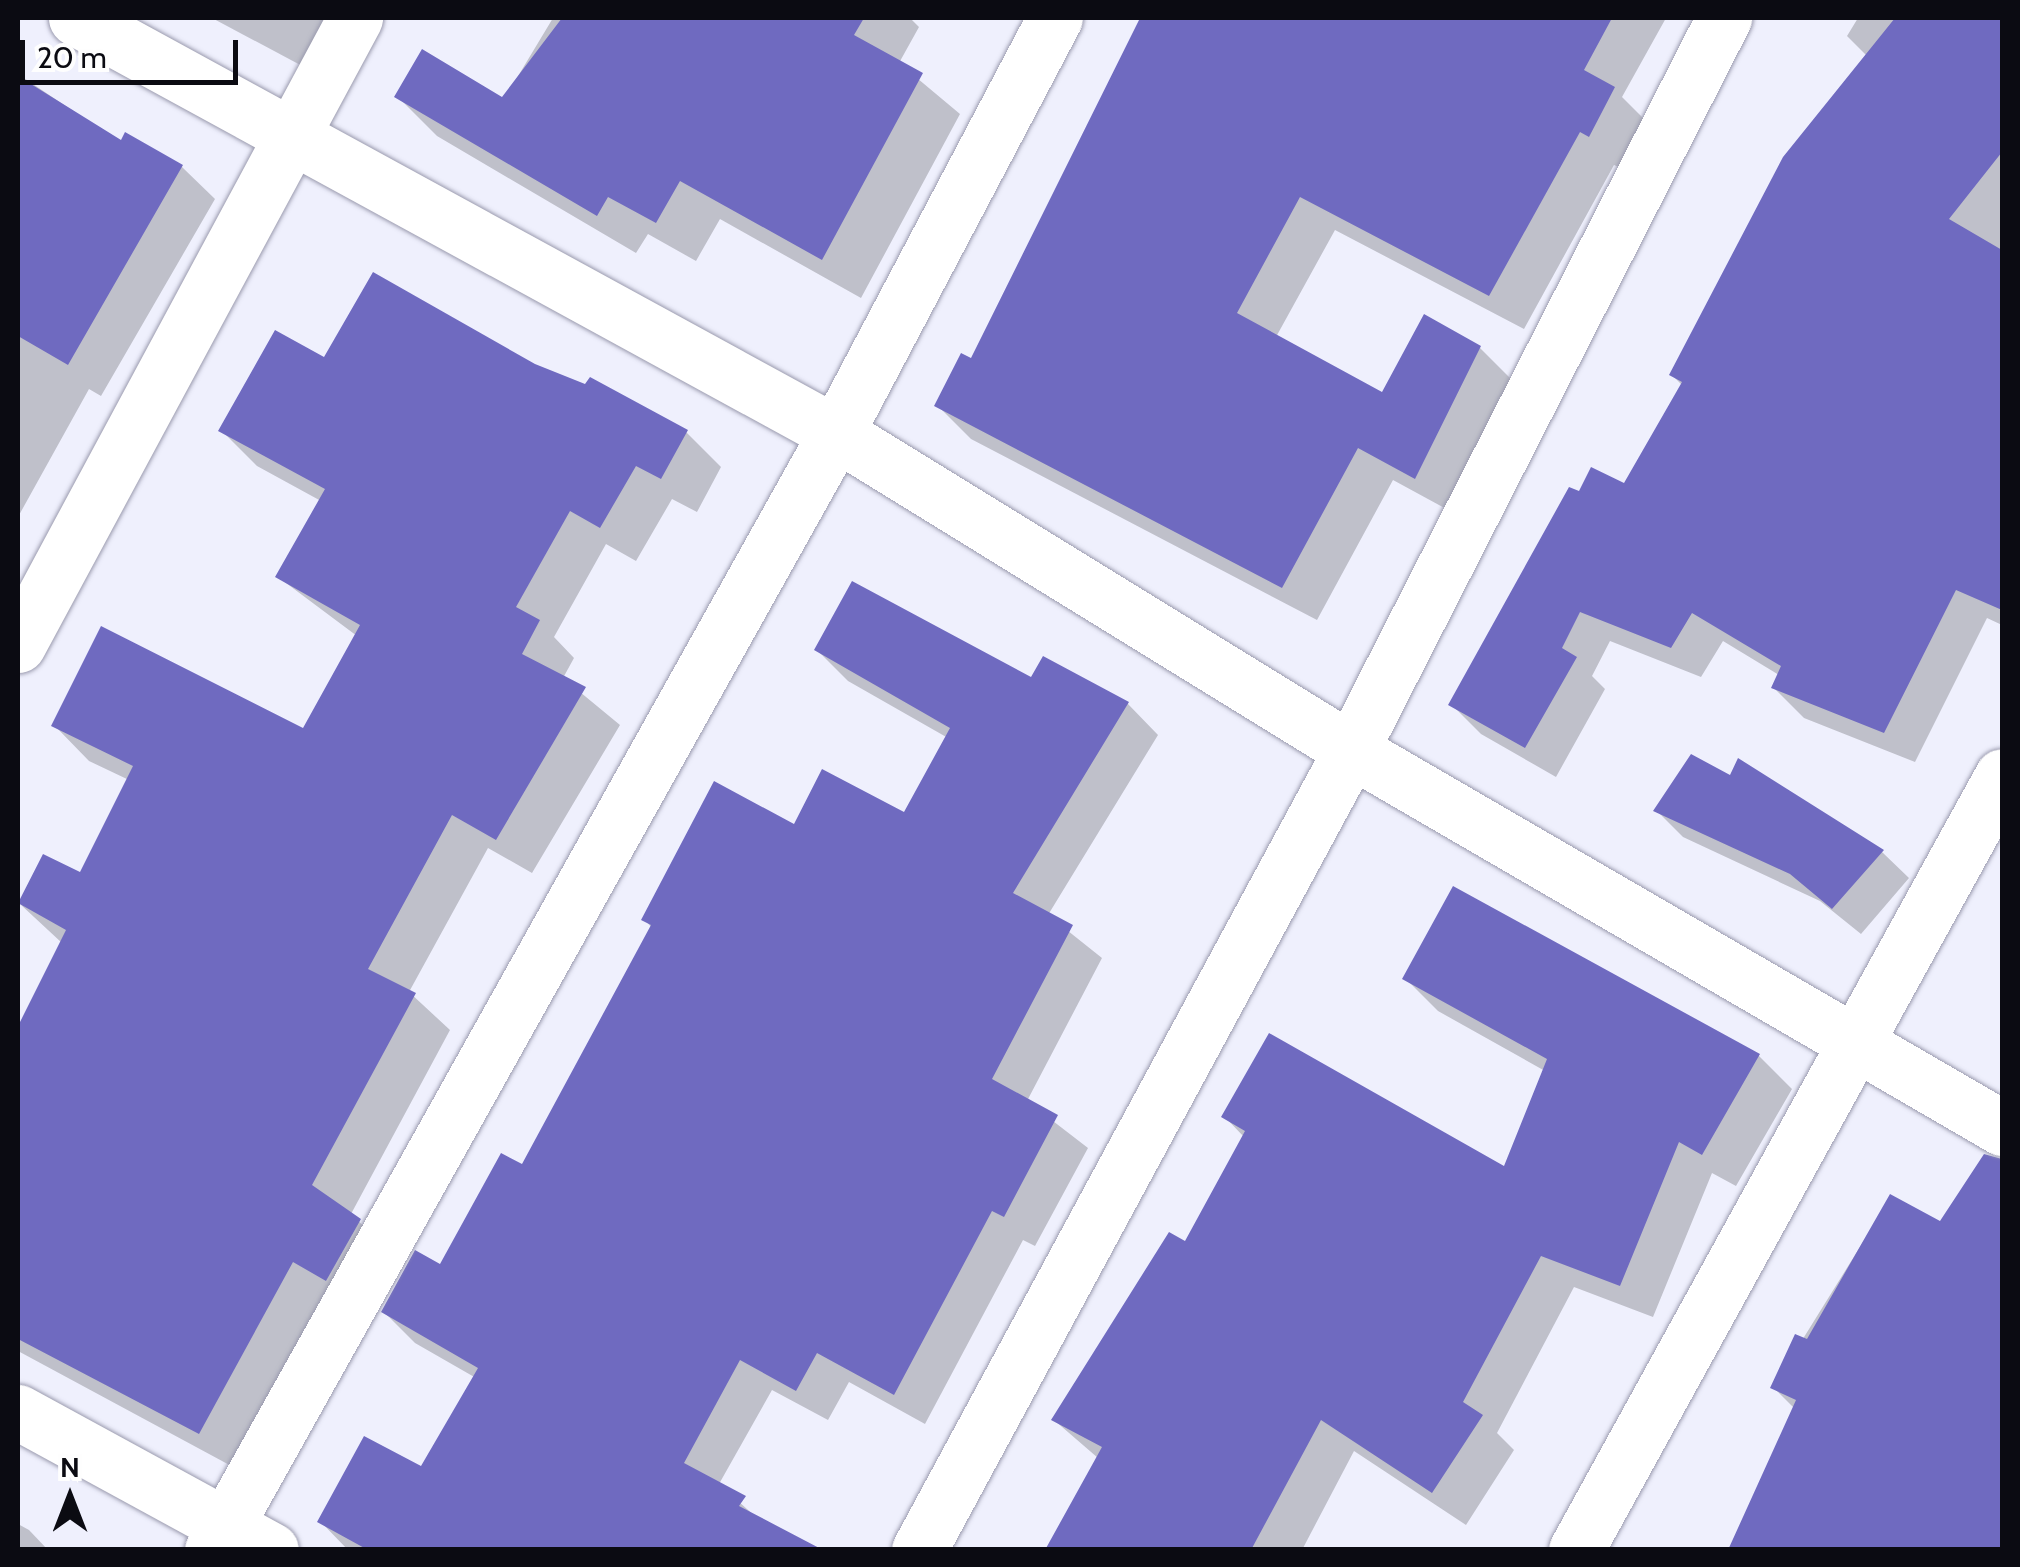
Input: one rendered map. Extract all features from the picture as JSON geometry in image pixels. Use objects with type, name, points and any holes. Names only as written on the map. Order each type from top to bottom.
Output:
[{"type":"street","points":[[76,18],[286,140],[836,433],[1351,750],[1856,1047],[2002,1128]]},
{"type":"street","points":[[18,645],[286,140],[355,18]]},
{"type":"street","points":[[18,1412],[237,1541],[836,433],[1055,18]]},
{"type":"street","points":[[919,1550],[1351,750],[1724,18]]},
{"type":"street","points":[[1576,1550],[2002,776]]},
{"type":"building","points":[[562,18],[864,18],[854,35],[923,73],[822,260],[680,181],[656,223],[608,197],[597,216],[394,97],[422,49],[502,97]]},
{"type":"building","points":[[1140,18],[1612,18],[1584,70],[1615,87],[1589,137],[1580,132],[1489,296],[1300,197],[1237,313],[1382,392],[1424,314],[1481,346],[1415,479],[1358,448],[1282,588],[934,406],[961,353],[971,358]]},
{"type":"building","points":[[1895,18],[2002,18],[2002,152],[1949,219],[2002,250],[2002,610],[1956,590],[1884,733],[1771,688],[1781,666],[1692,613],[1671,648],[1580,612],[1562,648],[1577,657],[1525,748],[1448,705],[1569,487],[1579,491],[1591,467],[1624,483],[1682,382],[1669,375],[1783,157]]},
{"type":"building","points":[[18,76],[121,140],[125,132],[183,165],[68,365],[18,336]]},
{"type":"building","points":[[373,272],[535,364],[585,384],[590,377],[688,430],[661,479],[636,466],[600,528],[570,511],[516,607],[540,620],[522,654],[586,687],[496,840],[452,815],[368,969],[416,993],[312,1185],[361,1219],[326,1281],[293,1262],[199,1434],[18,1339],[18,1026],[66,930],[18,903],[43,854],[80,872],[133,766],[51,726],[101,626],[303,728],[360,625],[275,577],[325,489],[218,431],[275,330],[324,357]]},
{"type":"building","points":[[852,581],[1031,677],[1043,656],[1129,702],[1013,893],[1073,925],[992,1079],[1058,1115],[1004,1217],[992,1211],[894,1395],[817,1353],[796,1391],[740,1360],[684,1463],[746,1496],[739,1506],[823,1550],[368,1550],[317,1522],[364,1436],[421,1466],[478,1368],[381,1312],[415,1250],[440,1264],[501,1153],[522,1164],[651,925],[641,920],[714,781],[794,824],[822,769],[904,812],[950,728],[814,650]]},
{"type":"building","points":[[1691,754],[1730,775],[1738,758],[1884,850],[1832,909],[1790,874],[1653,811]]},
{"type":"building","points":[[1453,886],[1760,1054],[1702,1155],[1679,1142],[1620,1286],[1541,1256],[1463,1402],[1483,1415],[1432,1493],[1321,1420],[1251,1550],[1045,1550],[1102,1447],[1051,1420],[1169,1232],[1185,1241],[1245,1131],[1221,1117],[1269,1033],[1504,1166],[1547,1059],[1402,979]]},
{"type":"building","points":[[1984,1154],[2002,1159],[2002,1550],[1728,1550],[1796,1400],[1770,1388],[1795,1334],[1807,1339],[1890,1194],[1940,1221]]}]
